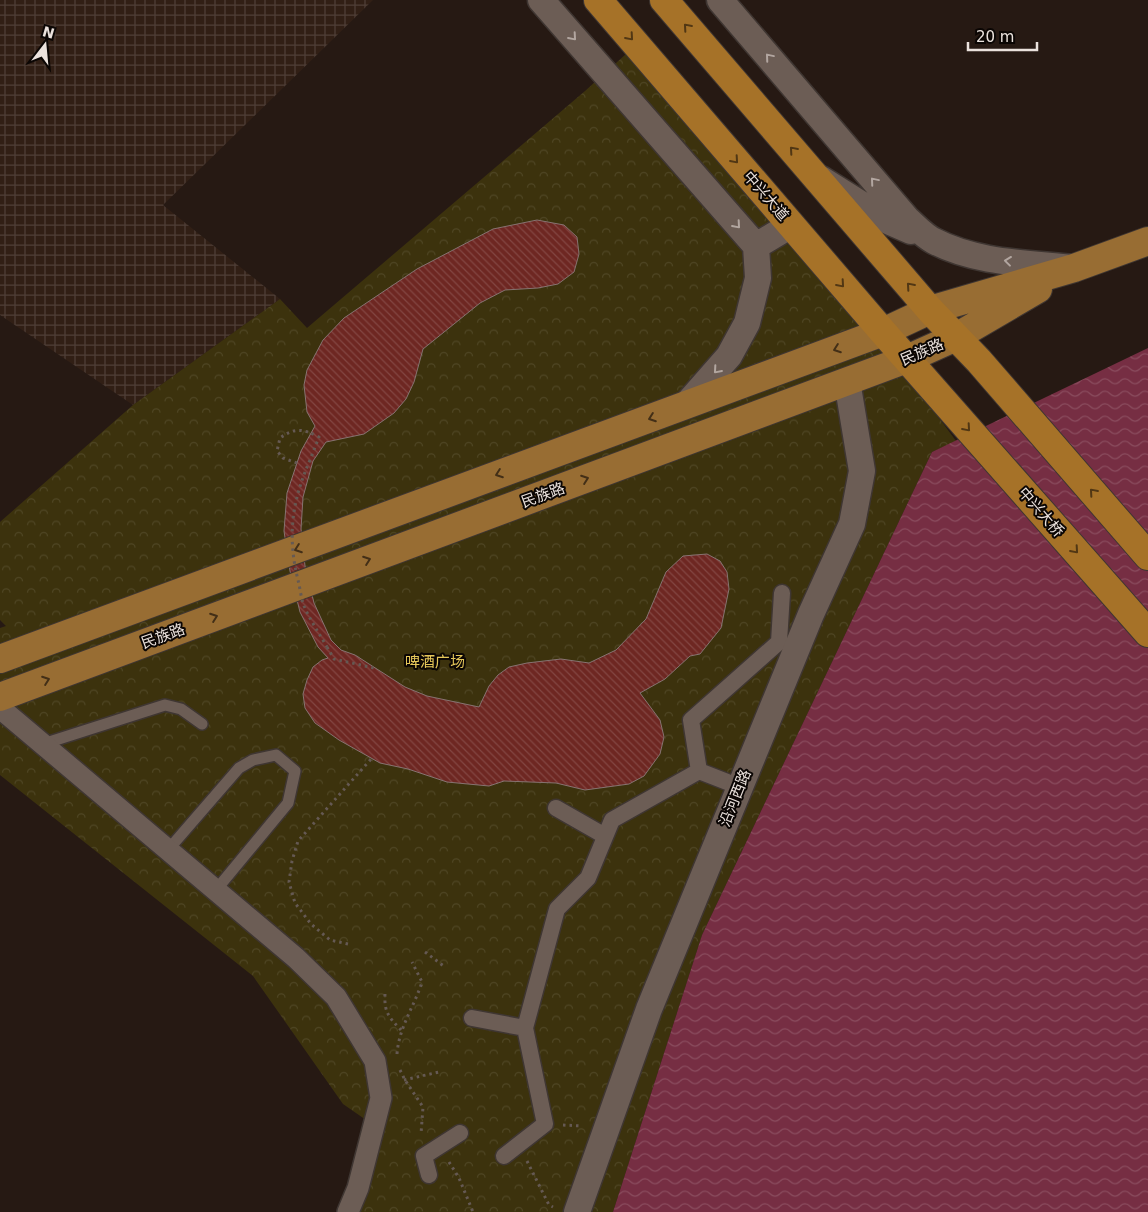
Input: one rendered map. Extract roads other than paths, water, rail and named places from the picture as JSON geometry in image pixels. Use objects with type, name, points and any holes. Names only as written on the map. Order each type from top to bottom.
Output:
[{"type":"highway","name":"中兴大道","points":[[598,0],[882,332],[935,391]]},
{"type":"highway","points":[[664,0],[930,310],[978,361],[1148,556]]},
{"type":"highway","name":"中兴大桥","points":[[935,391],[1148,633]]},
{"type":"main road","points":[[0,659],[882,332],[930,310],[1074,268],[1148,241]]},
{"type":"main road","name":"民族路","points":[[0,697],[907,359],[956,337],[1074,268]]},
{"type":"street","points":[[541,0],[756,246],[758,278],[747,323],[729,356],[686,405]]},
{"type":"street","points":[[720,0],[907,219],[932,241]]},
{"type":"street","points":[[813,174],[888,221],[965,254],[1074,268]]},
{"type":"street","points":[[756,246],[791,225]]},
{"type":"street","name":"沿河西路","points":[[566,1210],[607,1127],[648,1010],[811,614],[852,524],[862,470],[847,381]]},
{"type":"street","points":[[699,771],[691,720],[779,642],[782,592]]},
{"type":"street","points":[[0,708],[296,958],[336,997],[375,1061],[381,1098],[358,1188],[348,1212]]},
{"type":"street","points":[[699,771],[740,787]]},
{"type":"street","points":[[504,1156],[545,1124],[525,1028],[557,909],[588,878],[612,820],[699,771]]},
{"type":"street","points":[[556,808],[605,836]]},
{"type":"street","points":[[472,1018],[525,1028]]},
{"type":"street","points":[[429,1174],[424,1156],[460,1133]]},
{"type":"lane","points":[[44,744],[165,704],[181,709],[202,724]]},
{"type":"lane","points":[[168,850],[239,768],[252,760],[276,755],[295,771],[288,803],[216,890]]},
{"type":"water","points":[[1148,348],[1148,1212],[613,1212],[702,935],[932,452]]},
{"type":"park label","name":"啤酒广场","points":[[435,662]]}]
